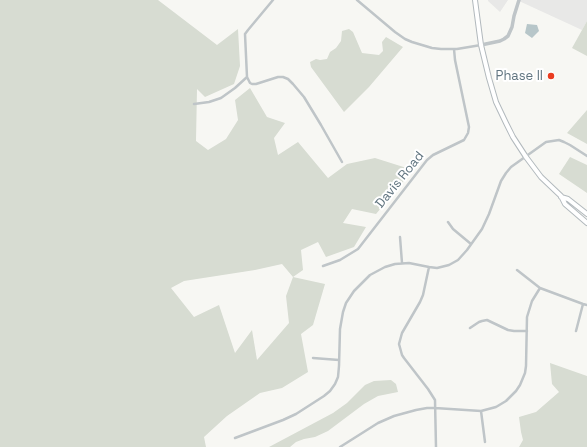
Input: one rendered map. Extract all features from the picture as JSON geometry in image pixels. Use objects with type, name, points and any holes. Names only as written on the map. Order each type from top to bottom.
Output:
[{"type":"main road","points":[[475,0],[481,45],[490,84],[513,137],[541,177],[561,196],[565,204],[587,223]]},
{"type":"main road","points":[[561,196],[568,199],[587,214]]},
{"type":"street","points":[[273,0],[245,34],[247,77],[252,84],[278,77],[288,79],[304,97],[322,125],[342,162]]},
{"type":"street","points":[[357,0],[373,15],[405,39],[432,48],[454,49],[504,40],[508,36],[512,27],[519,0]]},
{"type":"street","name":"Davis Road","points":[[323,266],[340,260],[358,249],[427,160],[432,155],[464,140],[469,127],[454,49]]},
{"type":"street","points":[[194,104],[209,102],[221,98],[247,77]]},
{"type":"street","points":[[235,438],[296,414],[330,391],[338,377],[341,317],[348,299],[370,275],[385,267],[395,264],[409,263],[429,267],[442,267],[455,262],[462,256],[478,236],[486,222],[497,191],[511,167],[546,142],[559,140],[587,156]]},
{"type":"street","points":[[448,222],[453,229],[472,244]]},
{"type":"street","points":[[400,236],[402,263]]},
{"type":"street","points":[[429,267],[423,295],[417,309],[402,333],[399,344],[402,355],[432,393],[435,400],[436,447]]},
{"type":"street","points":[[517,270],[540,288],[587,305]]},
{"type":"street","points":[[340,447],[371,427],[394,416],[427,408],[482,411],[496,407],[506,401],[512,396],[520,385],[525,373],[527,318],[532,301],[540,288]]},
{"type":"street","points":[[576,331],[583,304]]},
{"type":"street","points":[[470,328],[482,320],[487,320],[508,330],[527,331]]},
{"type":"street","points":[[313,358],[339,360]]},
{"type":"street","points":[[482,411],[485,442]]},
{"type":"shaded area","points":[[0,0],[158,0],[217,45],[238,29],[240,66],[234,84],[205,97],[197,89],[196,141],[208,150],[226,139],[238,120],[235,100],[250,88],[267,117],[285,123],[274,138],[278,155],[298,142],[328,178],[347,164],[375,158],[413,170],[376,214],[352,209],[343,223],[366,227],[354,247],[326,257],[318,242],[301,250],[303,270],[293,277],[325,284],[313,325],[301,334],[308,372],[282,388],[260,393],[227,416],[204,437],[206,447],[0,447]],"holes":[[[282,264],[293,277],[286,296],[289,323],[257,360],[252,330],[235,353],[219,305],[194,317],[171,288],[184,281],[255,270]]]},
{"type":"shaded area","points":[[488,0],[508,0],[500,12]]},
{"type":"shaded area","points":[[519,0],[587,0],[587,21],[582,30]]},
{"type":"shaded area","points":[[587,21],[587,56],[572,48]]},
{"type":"shaded area","points":[[527,24],[537,25],[539,31],[532,38],[525,33]]},
{"type":"shaded area","points":[[349,29],[353,32],[362,53],[379,55],[383,51],[382,42],[386,37],[403,47],[369,87],[344,112],[311,67],[310,62],[316,59],[327,59],[330,52],[336,48],[341,41],[342,31]]},
{"type":"shaded area","points":[[587,110],[587,144],[567,133]]},
{"type":"shaded area","points":[[570,157],[587,165],[587,193],[559,174]]},
{"type":"shaded area","points":[[550,363],[587,376],[587,447],[519,447],[523,440],[519,417],[536,412],[559,392],[552,384]]},
{"type":"shaded area","points":[[391,380],[396,384],[398,392],[378,396],[364,404],[328,431],[315,437],[296,442],[290,447],[269,447],[333,413],[347,403],[365,385],[374,381]]},
{"type":"place","name":"Phase II","points":[[551,76]]}]
